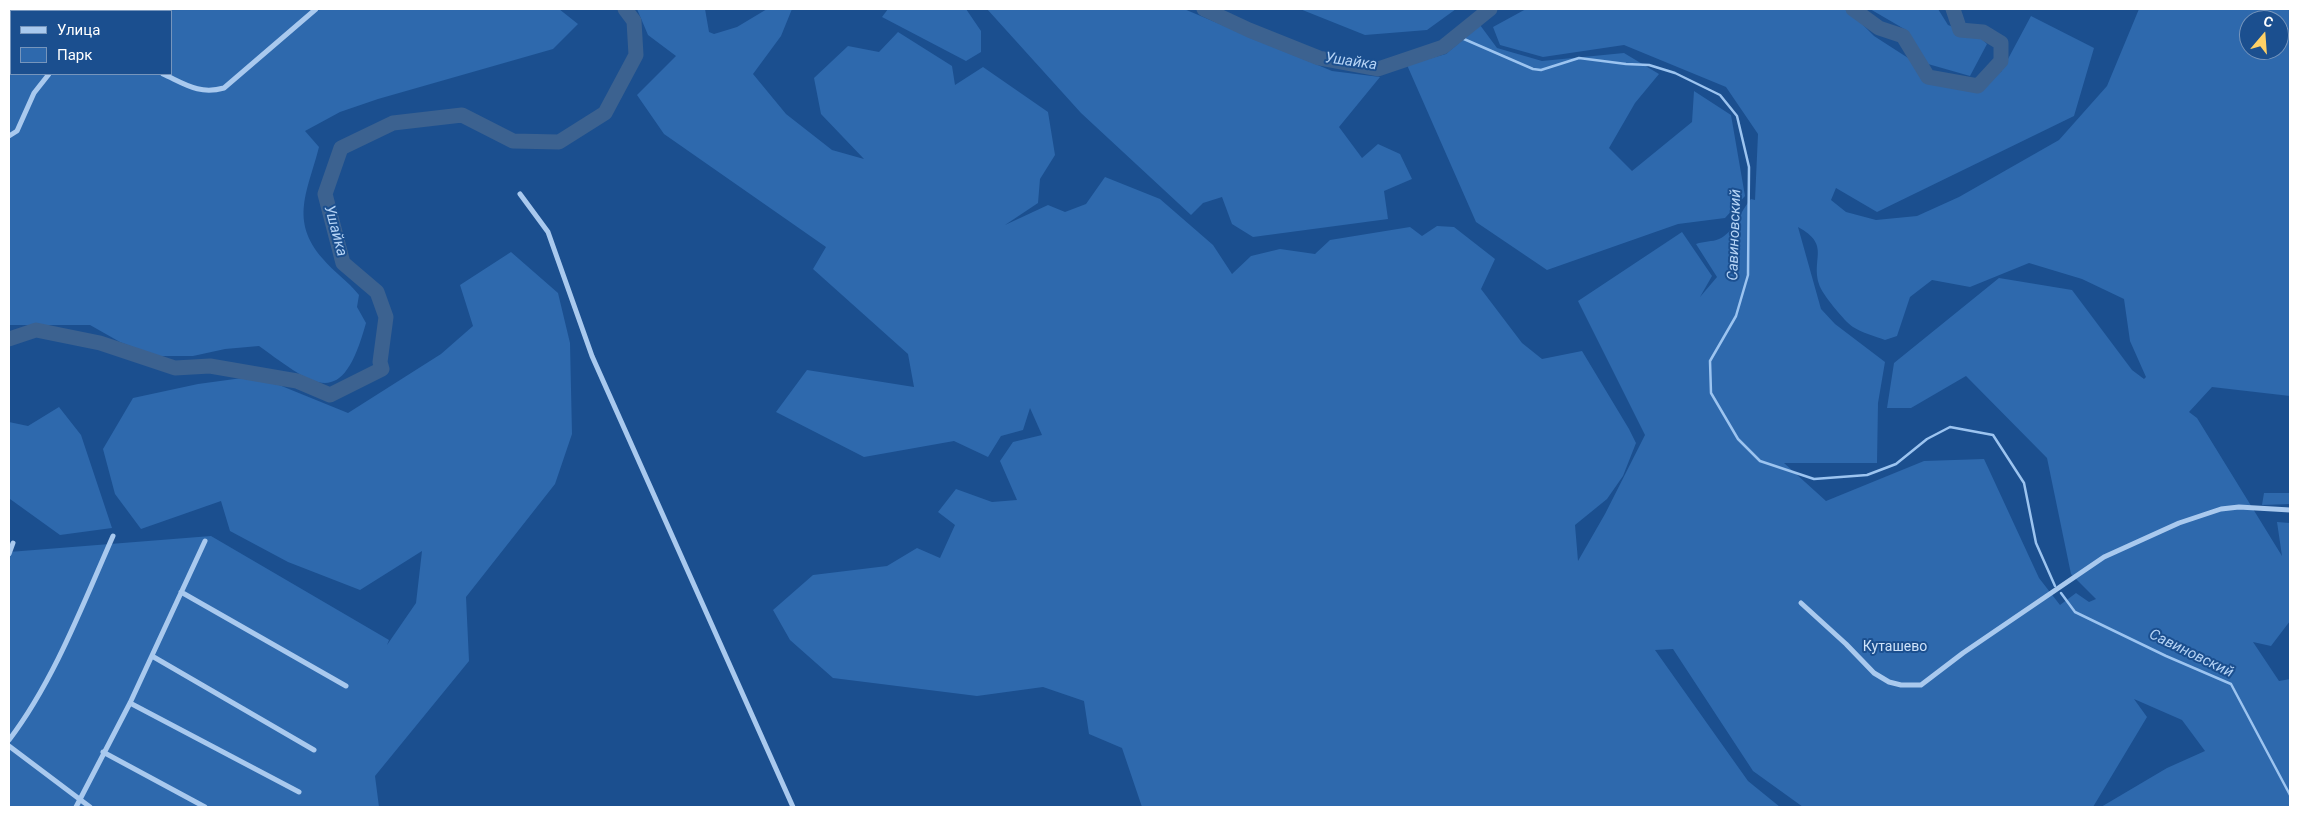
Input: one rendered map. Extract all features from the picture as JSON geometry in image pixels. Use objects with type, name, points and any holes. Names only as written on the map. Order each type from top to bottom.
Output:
[{"type":"street","points":[[165,75],[195,88],[210,92],[224,88],[316,9]]},
{"type":"street","points":[[9,136],[17,131],[34,93],[48,75]]},
{"type":"street","points":[[520,194],[548,232],[592,356],[793,807]]},
{"type":"street","points":[[1801,603],[1846,644],[1874,673],[1889,682],[1901,685],[1921,685],[1962,653],[2104,557],[2179,524],[2221,509],[2239,507],[2290,510]]},
{"type":"street","points":[[9,740],[22,723],[71,632],[113,536]]},
{"type":"street","points":[[76,807],[130,703],[205,541]]},
{"type":"street","points":[[9,554],[13,543]]},
{"type":"street","points":[[181,592],[346,686]]},
{"type":"street","points":[[152,656],[314,750]]},
{"type":"street","points":[[130,703],[299,792]]},
{"type":"street","points":[[9,746],[90,807]]},
{"type":"street","points":[[103,752],[205,807]]},
{"type":"green space","points":[[9,9],[559,9],[578,24],[553,49],[378,99],[340,112],[305,131],[319,147],[306,191],[304,218],[306,231],[323,259],[359,295],[357,307],[366,323],[357,351],[347,369],[337,380],[325,383],[312,380],[279,361],[259,346],[225,349],[193,356],[156,356],[120,342],[90,325],[9,325]]},
{"type":"green space","name":"Куташево","points":[[637,9],[705,9],[709,32],[714,34],[737,27],[767,9],[792,9],[781,36],[753,74],[786,114],[832,150],[864,159],[821,114],[814,78],[848,46],[879,52],[898,32],[952,66],[955,85],[983,67],[1048,112],[1055,155],[1040,179],[1038,203],[1005,225],[1048,205],[1065,212],[1086,204],[1105,177],[1160,199],[1213,245],[1232,274],[1251,256],[1280,249],[1315,254],[1330,240],[1410,227],[1422,236],[1437,226],[1454,227],[1495,259],[1481,289],[1522,343],[1542,359],[1582,351],[1636,443],[1623,476],[1607,499],[1575,525],[1578,561],[1605,514],[1645,435],[1578,301],[1682,232],[1712,276],[1700,297],[1717,277],[1696,244],[1716,240],[1724,236],[1733,227],[1751,199],[1755,200],[1758,134],[1726,87],[1624,45],[1543,57],[1500,45],[1493,27],[1526,9],[1847,9],[1874,36],[1950,85],[2001,72],[2031,16],[2094,48],[2074,116],[1877,212],[1836,188],[1831,200],[1846,212],[1876,220],[1917,216],[1959,197],[2059,140],[2107,86],[2139,9],[2290,9],[2290,396],[2212,387],[2189,412],[2197,418],[2282,556],[2277,522],[2290,523],[2290,621],[2271,646],[2253,642],[2279,681],[2290,679],[2290,807],[2101,807],[2167,768],[2205,751],[2182,720],[2134,699],[2147,717],[2093,807],[1803,807],[1753,771],[1673,649],[1655,650],[1748,781],[1780,807],[1142,807],[1122,748],[1089,734],[1084,701],[1043,687],[977,696],[833,678],[790,640],[773,610],[813,575],[887,566],[917,548],[940,558],[955,525],[938,512],[956,489],[992,502],[1017,500],[1000,461],[1013,442],[1042,435],[1030,408],[1023,430],[1001,436],[988,457],[954,441],[864,457],[776,412],[807,370],[914,387],[908,354],[813,269],[826,247],[664,134],[637,95],[676,56],[648,35]],"holes":[[[1798,227],[1808,234],[1817,246],[1817,275],[1819,284],[1829,300],[1853,327],[1885,340],[1897,336],[1910,297],[1932,280],[1970,287],[2029,263],[2082,279],[2124,299],[2130,341],[2146,377],[2144,379],[2132,370],[2072,290],[1999,278],[1894,363],[1887,408],[1911,408],[1966,376],[2047,458],[2071,574],[2096,599],[2089,602],[2076,593],[2060,605],[2039,578],[1984,459],[1924,461],[1826,501],[1784,463],[1877,463],[1878,403],[1885,362],[1835,324],[1821,309]]]},
{"type":"green space","points":[[888,9],[966,9],[981,31],[981,52],[966,61],[882,17]]},
{"type":"green space","points":[[987,9],[1184,9],[1332,71],[1380,77],[1339,127],[1362,158],[1378,144],[1400,154],[1412,179],[1384,191],[1388,219],[1253,237],[1232,224],[1222,197],[1203,203],[1191,215],[1081,113]]},
{"type":"green space","points":[[1300,9],[1456,9],[1427,30],[1365,35]]},
{"type":"green space","points":[[1870,9],[1938,9],[1948,25],[1980,37],[1987,44],[1970,76],[1928,64],[1906,30]]},
{"type":"green space","points":[[1480,25],[1497,48],[1542,61],[1624,53],[1659,74],[1635,103],[1609,148],[1632,171],[1692,122],[1694,91],[1731,115],[1745,196],[1725,218],[1678,224],[1547,270],[1476,222],[1407,65],[1446,54]]},
{"type":"green space","points":[[511,252],[558,293],[570,343],[572,434],[555,484],[466,597],[469,661],[375,776],[379,807],[9,807],[9,552],[211,536],[389,640],[387,645],[416,603],[422,551],[360,590],[288,562],[230,531],[221,501],[141,529],[115,494],[103,449],[133,398],[198,384],[257,376],[348,413],[441,354],[473,326],[460,285]]},
{"type":"green space","points":[[59,407],[81,435],[112,528],[60,535],[10,499],[9,503],[9,422],[28,426]]},
{"type":"green space","points":[[2264,493],[2290,493],[2290,504],[2262,505]]},
{"type":"waterway","name":"Ушайка","points":[[9,339],[36,330],[100,343],[175,368],[210,366],[297,381],[330,395],[382,369],[380,362],[386,317],[377,292],[343,263],[325,194],[341,148],[393,123],[462,115],[513,141],[559,142],[605,113],[636,55],[634,21],[625,9]]},
{"type":"waterway","name":"Ушайка","points":[[1204,9],[1249,30],[1319,58],[1378,69],[1443,47],[1490,9]]},
{"type":"waterway","name":"Ушайка","points":[[1853,9],[1879,28],[1903,36],[1928,77],[1978,86],[2001,61],[2001,43],[1983,32],[1960,30],[1953,9]]},
{"type":"waterway","name":"Савиновский","points":[[1457,36],[1533,69],[1541,70],[1579,58],[1649,65],[1675,73],[1720,95],[1737,116],[1749,167],[1748,275],[1736,316],[1710,361],[1711,393],[1738,439],[1760,461],[1814,479],[1867,475],[1896,464],[1927,439],[1950,427],[1993,435],[2024,483],[2036,543],[2055,586]]},
{"type":"waterway","name":"Савиновский","points":[[2061,593],[2075,612],[2166,656],[2231,684],[2290,795]]}]
